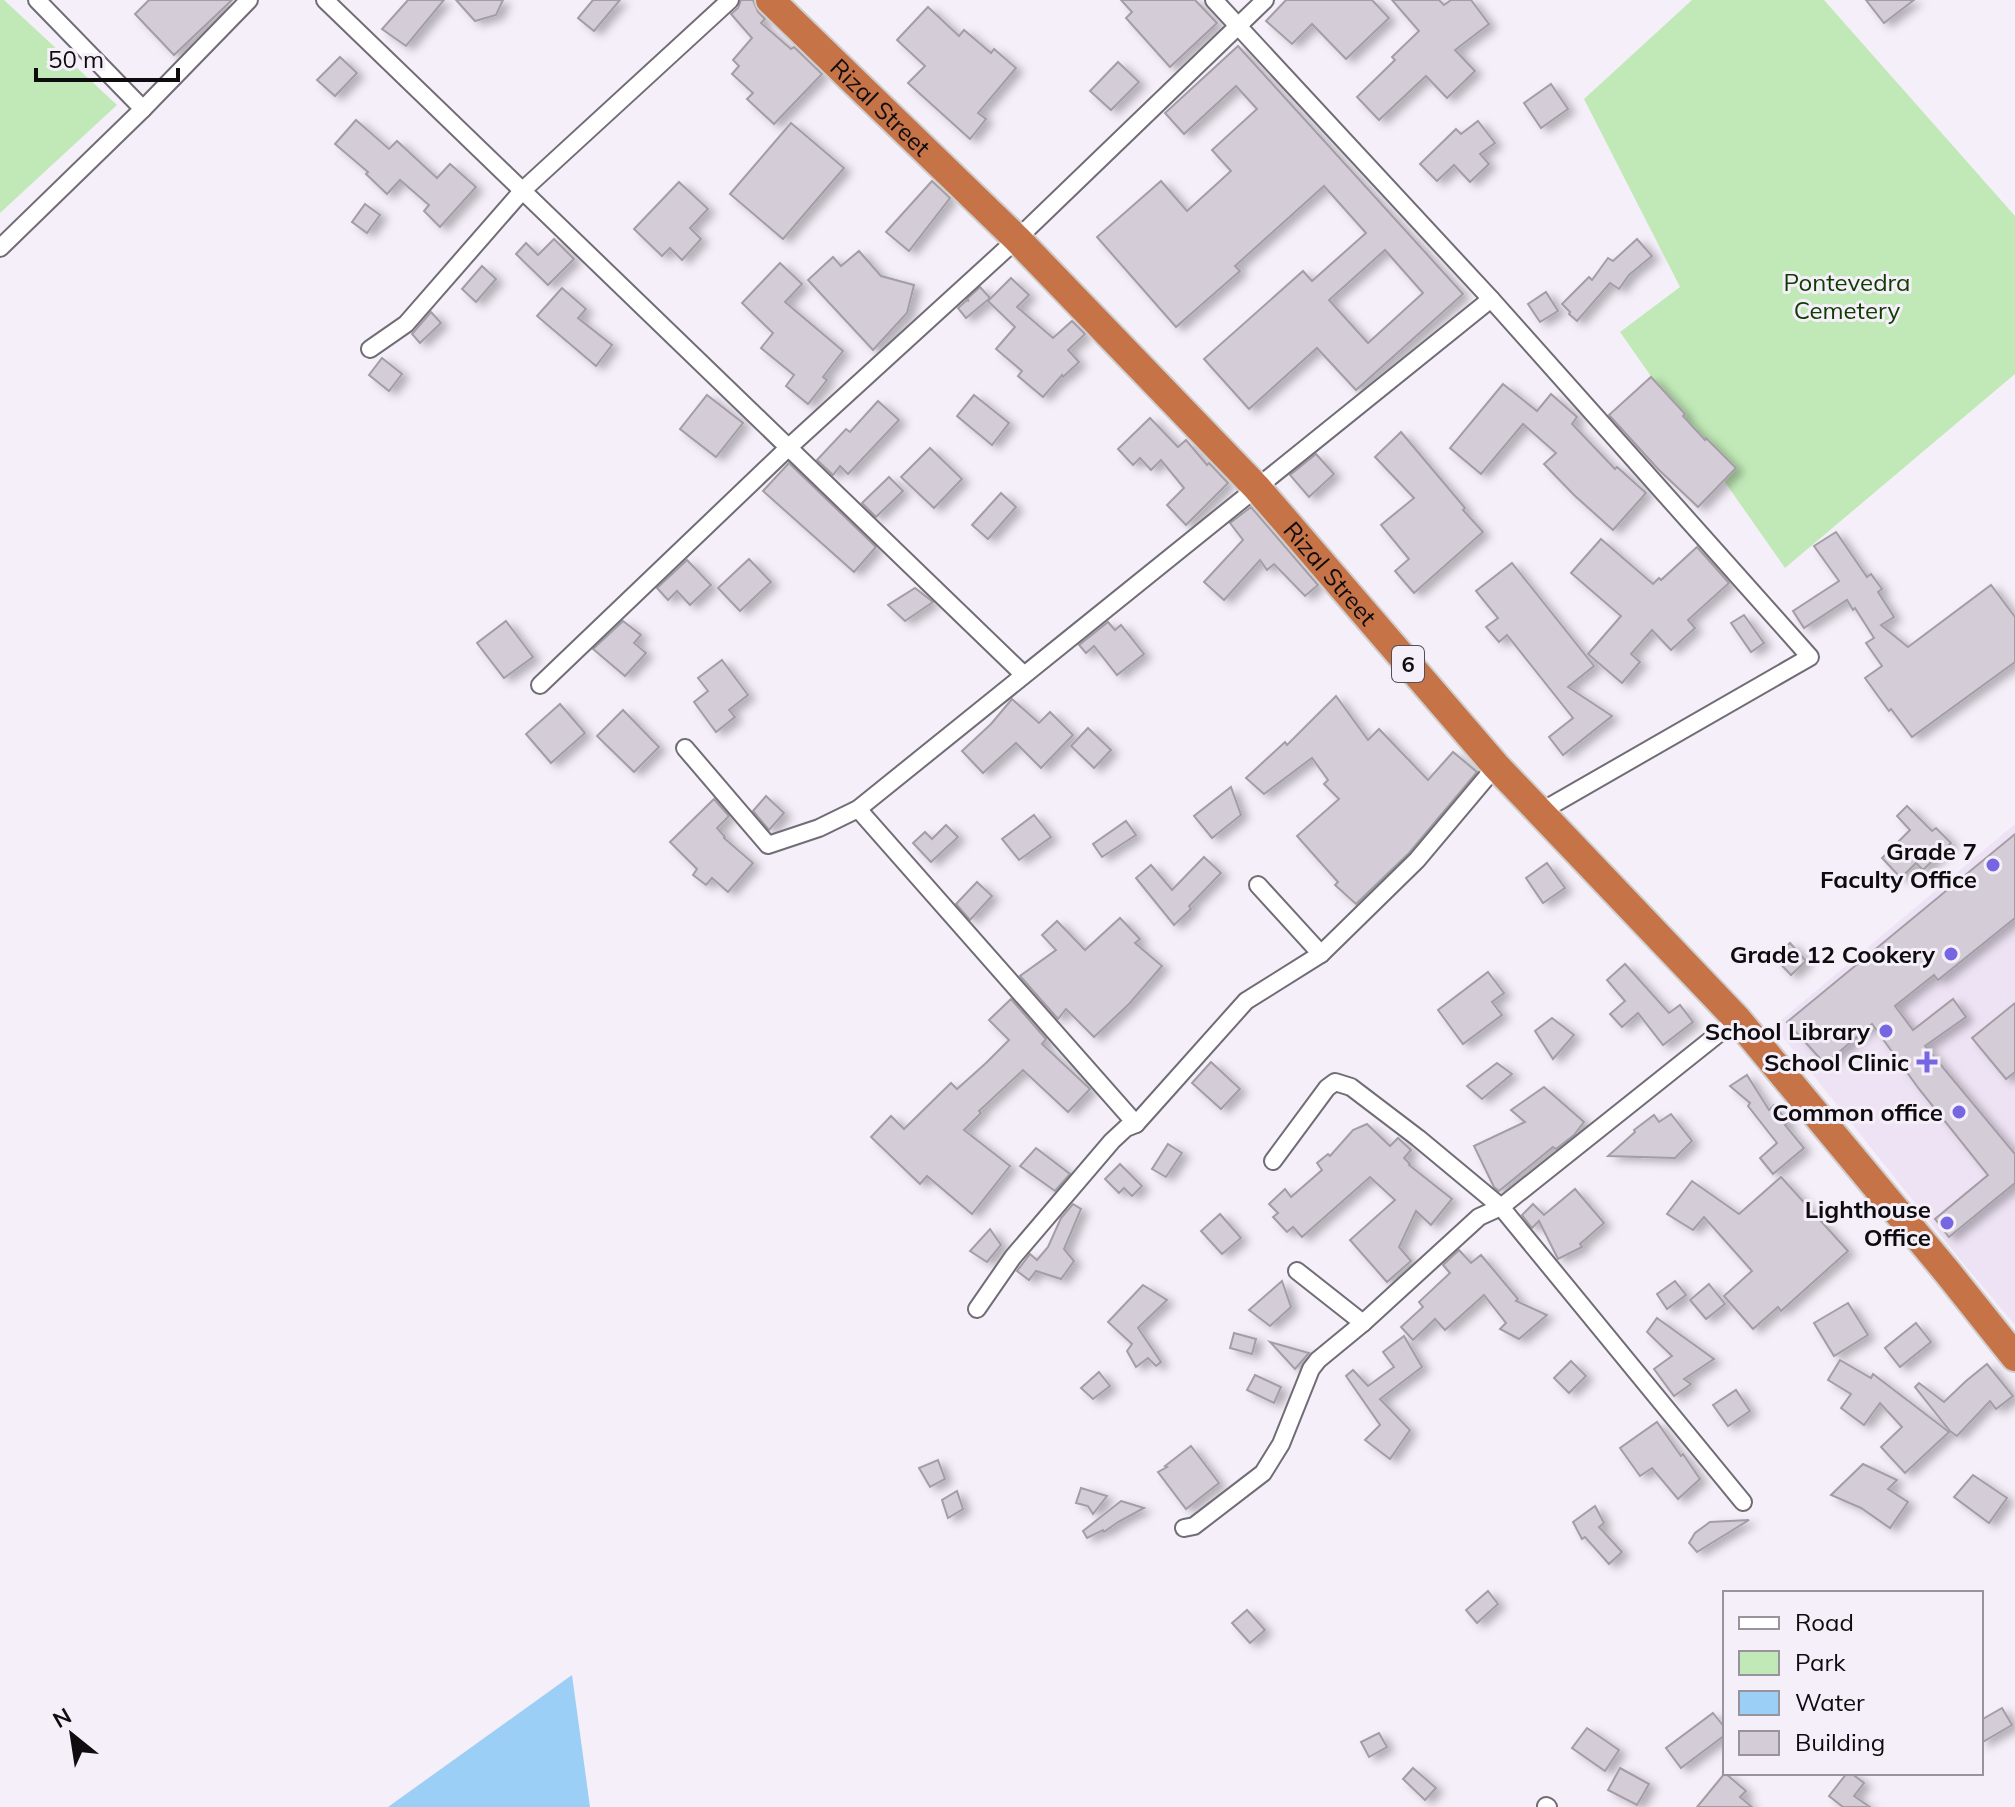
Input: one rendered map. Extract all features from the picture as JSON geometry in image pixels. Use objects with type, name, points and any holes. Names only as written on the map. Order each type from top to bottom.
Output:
[{"type":"highway","name":"Rizal Street","points":[[770,0],[1017,239],[1257,488],[1496,766],[1737,1019],[2015,1357]]},
{"type":"street","points":[[37,0],[143,109]]},
{"type":"street","points":[[0,248],[143,109],[249,0]]},
{"type":"street","points":[[325,0],[1023,674]]},
{"type":"street","points":[[370,349],[406,324],[523,190],[730,0]]},
{"type":"street","points":[[1214,0],[1491,299],[1810,657],[1540,812]]},
{"type":"street","points":[[540,685],[789,447],[1017,239],[1265,0]]},
{"type":"street","points":[[685,748],[768,845],[819,828],[858,809],[1491,299]]},
{"type":"street","points":[[977,1309],[1013,1257],[1112,1141],[1126,1128],[1136,1124],[1246,1001],[1321,954],[1422,855],[1496,766]]},
{"type":"street","points":[[858,809],[1136,1124]]},
{"type":"street","points":[[1258,885],[1321,954]]},
{"type":"street","points":[[1184,1528],[1194,1526],[1263,1473],[1281,1444],[1311,1369],[1318,1360],[1479,1217],[1501,1207],[1737,1019]]},
{"type":"street","points":[[1273,1161],[1327,1088],[1335,1082],[1351,1087],[1501,1207],[1743,1502]]},
{"type":"street","points":[[1297,1271],[1363,1323]]},
{"type":"shaded area","points":[[2015,824],[2015,1325],[1774,1026]]},
{"type":"green space","points":[[0,0],[4,0],[117,105],[0,213]]},
{"type":"green space","name":"Pontevedra Cemetery","points":[[1692,0],[1824,0],[2015,216],[2015,374],[1785,568],[1620,332],[1680,287],[1584,99]]},
{"type":"water","points":[[572,1675],[590,1807],[388,1807]]},
{"type":"building","points":[[149,0],[232,0],[174,55],[135,14]]},
{"type":"building","points":[[408,0],[444,0],[406,46],[382,29]]},
{"type":"building","points":[[456,0],[503,0],[496,15],[475,21]]},
{"type":"building","points":[[593,0],[620,0],[594,31],[578,18]]},
{"type":"building","points":[[741,0],[753,0],[765,19],[761,23],[791,49],[794,47],[822,74],[774,124],[747,99],[753,93],[732,74],[739,66],[733,60],[752,38],[731,14]]},
{"type":"building","points":[[1121,0],[1195,0],[1217,23],[1170,67],[1126,18],[1132,12]]},
{"type":"building","points":[[1286,0],[1372,0],[1389,18],[1346,59],[1312,24],[1292,44],[1266,21]]},
{"type":"building","points":[[1392,0],[1439,0],[1444,5],[1451,0],[1471,0],[1489,24],[1455,50],[1475,71],[1447,98],[1426,76],[1379,120],[1357,97],[1419,31]]},
{"type":"building","points":[[1866,0],[1914,0],[1884,23]]},
{"type":"building","points":[[928,7],[959,36],[964,30],[991,53],[994,49],[1016,68],[978,113],[986,119],[970,139],[908,83],[925,66],[897,40]]},
{"type":"building","points":[[1238,46],[1463,294],[1356,390],[1317,348],[1249,409],[1204,359],[1303,271],[1312,281],[1366,233],[1324,186],[1235,266],[1240,271],[1176,327],[1097,237],[1161,181],[1187,211],[1231,171],[1212,150],[1257,109],[1236,86],[1184,134],[1165,113]],"holes":[[[1385,250],[1423,293],[1368,343],[1329,300]]]},
{"type":"building","points":[[340,57],[357,73],[335,96],[317,80]]},
{"type":"building","points":[[1118,62],[1139,82],[1111,110],[1090,91]]},
{"type":"building","points":[[1551,84],[1568,109],[1541,128],[1524,103]]},
{"type":"building","points":[[356,120],[389,149],[397,141],[437,178],[450,164],[476,187],[440,227],[424,211],[429,205],[400,180],[387,194],[366,174],[368,172],[335,144]]},
{"type":"building","points":[[1478,121],[1495,143],[1480,154],[1489,164],[1470,182],[1454,165],[1437,181],[1420,164],[1456,129],[1461,134]]},
{"type":"building","points":[[791,123],[844,168],[783,239],[730,194]]},
{"type":"building","points":[[932,181],[950,198],[909,251],[886,232]]},
{"type":"building","points":[[679,182],[708,209],[690,228],[701,239],[682,260],[670,248],[662,256],[634,229]]},
{"type":"building","points":[[365,204],[380,215],[367,233],[352,222]]},
{"type":"building","points":[[554,239],[574,259],[548,285],[516,254],[526,243],[538,255]]},
{"type":"building","points":[[1637,239],[1652,256],[1629,275],[1619,289],[1610,283],[1577,321],[1562,304],[1589,277],[1592,280],[1608,258],[1613,261]]},
{"type":"building","points":[[859,251],[881,276],[914,285],[907,313],[873,350],[808,280],[833,257],[841,266]]},
{"type":"building","points":[[780,263],[802,284],[785,302],[843,351],[823,377],[827,380],[808,404],[786,386],[794,375],[761,348],[773,333],[742,303]]},
{"type":"building","points":[[482,266],[496,279],[476,302],[462,289]]},
{"type":"building","points":[[1011,278],[1029,295],[1017,307],[1053,338],[1072,321],[1085,334],[1068,350],[1079,362],[1062,375],[1043,397],[1018,376],[1022,371],[996,349],[1015,327],[988,301]]},
{"type":"building","points":[[980,287],[990,298],[966,318],[958,308],[969,301],[967,299]]},
{"type":"building","points":[[562,288],[586,309],[578,318],[612,345],[596,366],[537,316]]},
{"type":"building","points":[[1546,292],[1558,311],[1540,322],[1528,304]]},
{"type":"building","points":[[431,312],[441,323],[420,343],[412,334]]},
{"type":"building","points":[[382,358],[402,374],[389,391],[369,375]]},
{"type":"building","points":[[1651,377],[1705,440],[1736,468],[1698,507],[1609,415]]},
{"type":"building","points":[[1503,384],[1537,411],[1551,394],[1577,417],[1572,424],[1615,469],[1617,467],[1646,493],[1613,530],[1544,464],[1556,453],[1523,424],[1481,474],[1450,448]]},
{"type":"building","points":[[707,395],[743,423],[716,457],[680,429]]},
{"type":"building","points":[[974,395],[1009,423],[992,445],[957,416]]},
{"type":"building","points":[[878,401],[899,420],[848,474],[840,466],[833,475],[817,460],[846,429],[850,432]]},
{"type":"building","points":[[1150,418],[1178,447],[1186,440],[1207,465],[1209,463],[1228,483],[1186,525],[1167,505],[1184,488],[1161,460],[1151,470],[1140,458],[1133,465],[1118,449]]},
{"type":"building","points":[[1401,432],[1483,532],[1414,593],[1395,571],[1409,559],[1381,525],[1414,498],[1375,457]]},
{"type":"building","points":[[930,448],[962,479],[934,508],[901,477]]},
{"type":"building","points":[[1316,454],[1334,474],[1309,497],[1290,475]]},
{"type":"building","points":[[789,463],[876,547],[854,572],[763,491]]},
{"type":"building","points":[[889,477],[903,491],[876,517],[862,503]]},
{"type":"building","points":[[1001,493],[1016,507],[988,539],[972,525]]},
{"type":"building","points":[[1251,507],[1318,585],[1305,596],[1274,564],[1267,570],[1260,560],[1224,600],[1204,582],[1243,540],[1230,523]]},
{"type":"building","points":[[1836,532],[1867,577],[1871,574],[1882,589],[1878,592],[1894,617],[1881,625],[1908,647],[1991,585],[2015,617],[2015,662],[1912,737],[1865,678],[1882,666],[1866,643],[1874,638],[1855,608],[1853,610],[1847,600],[1804,628],[1793,611],[1839,581],[1814,546]]},
{"type":"building","points":[[1601,539],[1653,584],[1697,547],[1729,583],[1688,620],[1695,628],[1671,650],[1652,630],[1631,654],[1640,662],[1622,683],[1588,654],[1621,616],[1571,573]]},
{"type":"building","points":[[749,559],[771,582],[740,611],[718,588]]},
{"type":"building","points":[[687,560],[711,585],[690,605],[677,591],[668,600],[657,588]]},
{"type":"building","points":[[1512,563],[1594,666],[1568,687],[1612,716],[1563,755],[1549,737],[1573,718],[1507,635],[1499,642],[1486,627],[1498,618],[1476,591]]},
{"type":"building","points":[[915,588],[933,602],[905,621],[888,605]]},
{"type":"building","points":[[1744,615],[1764,643],[1751,652],[1731,623]]},
{"type":"building","points":[[506,621],[533,657],[504,678],[477,643]]},
{"type":"building","points":[[623,621],[641,635],[634,643],[646,653],[625,676],[593,649]]},
{"type":"building","points":[[1108,622],[1115,630],[1121,625],[1144,654],[1117,675],[1094,646],[1086,653],[1079,645]]},
{"type":"building","points":[[722,660],[748,695],[729,710],[735,717],[716,732],[694,702],[708,691],[698,678]]},
{"type":"building","points":[[1336,696],[1368,740],[1379,729],[1428,780],[1453,752],[1477,772],[1409,853],[1356,904],[1335,885],[1338,882],[1297,836],[1339,799],[1324,784],[1328,780],[1312,758],[1264,794],[1246,778],[1285,742],[1287,745]]},
{"type":"building","points":[[1012,699],[1039,723],[1050,712],[1073,735],[1041,768],[1016,743],[983,773],[962,751]]},
{"type":"building","points":[[560,704],[585,733],[551,763],[526,734]]},
{"type":"building","points":[[623,710],[659,747],[634,772],[597,736]]},
{"type":"building","points":[[1088,728],[1111,750],[1094,768],[1071,746]]},
{"type":"building","points":[[1231,787],[1241,815],[1212,838],[1194,816]]},
{"type":"building","points":[[766,796],[784,813],[769,830],[753,811]]},
{"type":"building","points":[[714,799],[729,816],[717,828],[753,863],[728,892],[712,878],[706,885],[693,875],[697,869],[670,842]]},
{"type":"building","points":[[1907,806],[1932,831],[1936,828],[1951,843],[1923,870],[1916,863],[1901,878],[1882,858],[1910,830],[1897,816]]},
{"type":"building","points":[[1034,815],[1051,837],[1019,860],[1002,839]]},
{"type":"building","points":[[1126,821],[1136,835],[1102,857],[1093,844]]},
{"type":"building","points":[[946,825],[958,837],[931,862],[913,843],[925,832],[932,839]]},
{"type":"building","points":[[2015,834],[2015,918],[1938,980],[1934,975],[1895,1006],[1913,1030],[1953,999],[1966,1017],[1925,1046],[2015,1154],[2015,1183],[1949,1237],[1935,1219],[1988,1175],[1872,1024],[1825,1064],[1787,1022]]},
{"type":"building","points":[[1204,857],[1221,873],[1174,925],[1136,878],[1151,865],[1172,890]]},
{"type":"building","points":[[1547,863],[1565,888],[1543,903],[1526,878]]},
{"type":"building","points":[[977,882],[992,896],[970,920],[956,904]]},
{"type":"building","points":[[1120,918],[1140,939],[1135,943],[1162,966],[1129,1004],[1094,1037],[1066,1009],[1058,1019],[1020,976],[1056,950],[1042,935],[1057,921],[1085,950]]},
{"type":"building","points":[[1790,943],[1806,961],[1791,975],[1774,957]]},
{"type":"building","points":[[1625,964],[1669,1013],[1680,1005],[1693,1022],[1663,1045],[1638,1013],[1622,1027],[1610,1014],[1625,1001],[1607,980]]},
{"type":"building","points":[[1488,972],[1504,993],[1492,1002],[1502,1015],[1463,1044],[1438,1010]]},
{"type":"building","points":[[1011,999],[1046,1039],[1042,1044],[1090,1089],[1068,1112],[1023,1070],[979,1111],[981,1113],[964,1130],[1010,1166],[972,1214],[927,1176],[920,1184],[871,1137],[891,1116],[904,1129],[951,1083],[957,1089],[986,1063],[1009,1040],[989,1020]]},
{"type":"building","points":[[2015,1003],[2015,1072],[2006,1079],[1972,1038]]},
{"type":"building","points":[[1552,1018],[1574,1035],[1553,1059],[1535,1031]]},
{"type":"building","points":[[1211,1062],[1240,1089],[1221,1109],[1192,1083]]},
{"type":"building","points":[[1497,1063],[1512,1074],[1482,1099],[1467,1086]]},
{"type":"building","points":[[1747,1075],[1769,1110],[1774,1105],[1788,1122],[1785,1125],[1804,1148],[1773,1174],[1760,1158],[1777,1143],[1748,1106],[1750,1103],[1730,1086]]},
{"type":"building","points":[[1544,1087],[1584,1122],[1574,1135],[1556,1149],[1553,1147],[1499,1191],[1494,1187],[1474,1146],[1525,1122],[1511,1110]]},
{"type":"building","points":[[1671,1114],[1692,1141],[1675,1158],[1608,1156],[1654,1115],[1659,1122]]},
{"type":"building","points":[[1367,1124],[1390,1146],[1398,1138],[1411,1150],[1404,1158],[1409,1165],[1452,1199],[1431,1225],[1416,1211],[1399,1247],[1411,1261],[1387,1282],[1350,1240],[1395,1200],[1370,1177],[1302,1237],[1293,1227],[1287,1232],[1273,1217],[1278,1213],[1269,1204],[1285,1189],[1291,1197],[1322,1170],[1317,1163],[1328,1154],[1330,1156],[1353,1130]]},
{"type":"building","points":[[1168,1144],[1182,1153],[1166,1177],[1152,1169]]},
{"type":"building","points":[[1036,1148],[1070,1174],[1055,1191],[1020,1166]]},
{"type":"building","points":[[1120,1164],[1142,1186],[1132,1196],[1124,1188],[1119,1193],[1105,1179]]},
{"type":"building","points":[[1781,1177],[1848,1251],[1781,1311],[1778,1307],[1753,1329],[1724,1296],[1752,1271],[1704,1217],[1693,1230],[1667,1214],[1692,1181],[1739,1214]]},
{"type":"building","points":[[1575,1189],[1604,1223],[1580,1244],[1582,1247],[1558,1259],[1539,1221],[1532,1228],[1522,1215],[1533,1204],[1544,1215]]},
{"type":"building","points":[[1073,1204],[1081,1209],[1064,1249],[1074,1261],[1061,1279],[1036,1271],[1029,1280],[1017,1271],[1030,1254],[1037,1260],[1048,1247],[1061,1218]]},
{"type":"building","points":[[1220,1214],[1241,1238],[1222,1254],[1201,1231]]},
{"type":"building","points":[[990,1229],[1001,1245],[987,1262],[970,1251]]},
{"type":"building","points":[[1459,1250],[1471,1263],[1481,1255],[1518,1299],[1516,1301],[1547,1315],[1519,1339],[1500,1329],[1506,1323],[1484,1295],[1445,1330],[1435,1319],[1413,1340],[1401,1327],[1423,1307],[1419,1302],[1450,1273],[1443,1265]]},
{"type":"building","points":[[1282,1281],[1291,1307],[1270,1326],[1249,1310]]},
{"type":"building","points":[[1675,1281],[1686,1295],[1667,1309],[1657,1294]]},
{"type":"building","points":[[1709,1284],[1725,1304],[1706,1319],[1690,1300]]},
{"type":"building","points":[[1143,1285],[1167,1300],[1138,1328],[1161,1362],[1156,1366],[1148,1358],[1136,1367],[1127,1351],[1132,1344],[1108,1322]]},
{"type":"building","points":[[1848,1303],[1868,1335],[1834,1356],[1814,1323]]},
{"type":"building","points":[[1657,1318],[1714,1359],[1684,1379],[1691,1384],[1674,1396],[1654,1369],[1672,1356],[1647,1332]]},
{"type":"building","points":[[1916,1323],[1931,1342],[1900,1367],[1885,1348]]},
{"type":"building","points":[[1234,1333],[1256,1339],[1252,1354],[1230,1348]]},
{"type":"building","points":[[1404,1336],[1422,1367],[1380,1399],[1410,1430],[1390,1459],[1365,1440],[1380,1425],[1346,1376],[1353,1370],[1368,1386],[1394,1367],[1383,1352]]},
{"type":"building","points":[[1270,1342],[1309,1353],[1295,1369]]},
{"type":"building","points":[[1840,1360],[1871,1378],[1873,1374],[1949,1432],[1905,1473],[1881,1447],[1902,1427],[1880,1403],[1864,1425],[1841,1408],[1851,1394],[1828,1380]]},
{"type":"building","points":[[1571,1361],[1586,1376],[1569,1393],[1554,1378]]},
{"type":"building","points":[[1987,1364],[2013,1396],[1996,1409],[1990,1401],[1957,1436],[1915,1387],[1919,1383],[1944,1402]]},
{"type":"building","points":[[1099,1372],[1110,1386],[1093,1399],[1081,1388]]},
{"type":"building","points":[[1255,1375],[1281,1387],[1274,1403],[1247,1390]]},
{"type":"building","points":[[1736,1390],[1750,1411],[1728,1426],[1713,1405]]},
{"type":"building","points":[[1657,1422],[1700,1479],[1678,1499],[1652,1468],[1640,1476],[1620,1448]]},
{"type":"building","points":[[1191,1446],[1219,1483],[1186,1509],[1158,1472]]},
{"type":"building","points":[[938,1460],[945,1479],[930,1487],[919,1468]]},
{"type":"building","points":[[1863,1464],[1897,1480],[1888,1489],[1908,1502],[1890,1528],[1861,1508],[1831,1495]]},
{"type":"building","points":[[1973,1475],[2007,1498],[1989,1523],[1954,1497]]},
{"type":"building","points":[[1081,1488],[1107,1496],[1093,1514],[1088,1506],[1076,1503]]},
{"type":"building","points":[[957,1491],[963,1509],[948,1518],[942,1500]]},
{"type":"building","points":[[1121,1501],[1144,1508],[1104,1532],[1087,1538],[1083,1531]]},
{"type":"building","points":[[1595,1506],[1604,1523],[1599,1527],[1622,1552],[1609,1564],[1585,1537],[1582,1539],[1573,1522]]},
{"type":"building","points":[[1749,1520],[1697,1552],[1689,1543],[1695,1533],[1710,1522]]},
{"type":"building","points":[[1488,1591],[1498,1604],[1477,1623],[1466,1610]]},
{"type":"building","points":[[1247,1610],[1265,1630],[1250,1643],[1232,1623]]},
{"type":"building","points":[[2002,1708],[2012,1725],[1983,1742],[1983,1719]]},
{"type":"building","points":[[1713,1713],[1723,1726],[1723,1736],[1681,1768],[1666,1748]]},
{"type":"building","points":[[1587,1728],[1619,1750],[1605,1771],[1572,1748]]},
{"type":"building","points":[[1379,1733],[1387,1747],[1369,1757],[1361,1742]]},
{"type":"building","points":[[1413,1768],[1436,1788],[1425,1800],[1403,1779]]},
{"type":"building","points":[[1620,1768],[1649,1784],[1637,1805],[1608,1790]]},
{"type":"building","points":[[1723,1775],[1727,1775],[1746,1791],[1740,1797],[1752,1807],[1697,1807]]},
{"type":"building","points":[[1845,1775],[1854,1775],[1864,1783],[1854,1796],[1870,1807],[1843,1807],[1829,1796]]},
{"type":"place","name":"Grade 7 Faculty Office","points":[[1993,865]]},
{"type":"place","name":"Grade 12 Cookery","points":[[1951,954]]},
{"type":"place","name":"School Library","points":[[1886,1031]]},
{"type":"place","name":"School Clinic","points":[[1927,1062]]},
{"type":"place","name":"Common office","points":[[1959,1112]]},
{"type":"place","name":"Lighthouse Office","points":[[1947,1223]]}]
